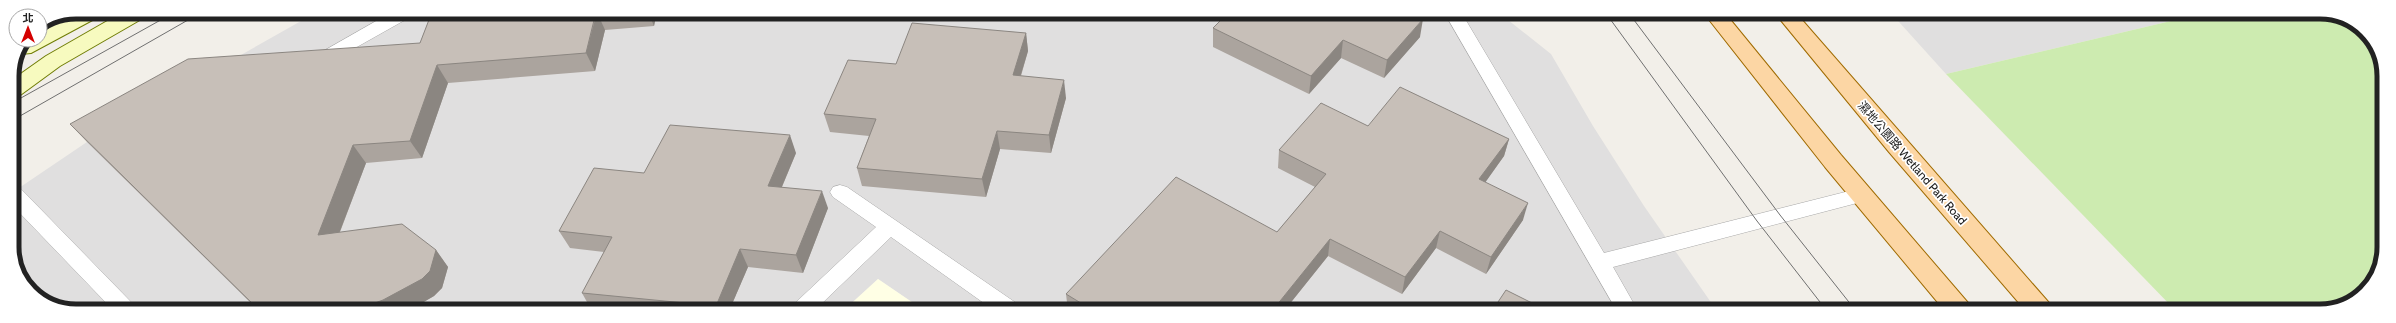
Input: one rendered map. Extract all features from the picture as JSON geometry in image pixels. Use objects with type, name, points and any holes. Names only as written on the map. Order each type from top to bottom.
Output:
[{"type":"main road","points":[[48,35],[78,19]]},
{"type":"main road","points":[[19,85],[53,61],[126,19]]},
{"type":"main road","points":[[1719,19],[1861,194],[1954,304]]},
{"type":"main road","name":"濕地公園路 Wetland Park Road","points":[[1790,19],[1897,146],[2035,304]]},
{"type":"lane","points":[[326,57],[394,19]]},
{"type":"lane","points":[[1456,19],[1624,304]]},
{"type":"lane","points":[[840,192],[1002,304]]},
{"type":"lane","points":[[1599,262],[1861,194]]},
{"type":"lane","points":[[19,199],[120,304]]},
{"type":"lane","points":[[807,304],[890,226]]},
{"type":"shaded area","points":[[305,19],[1507,19],[1551,54],[1593,126],[1644,206],[1712,304],[915,304],[878,279],[851,304],[69,304],[51,298],[41,292],[31,282],[25,272],[20,258],[19,247],[19,188],[87,142]]},
{"type":"shaded area","points":[[1896,19],[2179,19],[1946,74]]},
{"type":"shaded area","points":[[878,279],[915,304],[851,304]]},
{"type":"green space","points":[[2179,19],[2327,19],[2342,23],[2363,38],[2373,54],[2376,65],[2377,254],[2369,276],[2358,290],[2338,301],[2331,303],[2169,304],[1946,74]]},
{"type":"building","points":[[429,19],[594,19],[586,53],[437,65],[410,141],[353,145],[318,235],[402,224],[436,250],[430,271],[422,279],[383,300],[372,304],[253,304],[70,124],[188,59],[420,43]]},
{"type":"building","points":[[1222,19],[1423,19],[1387,60],[1343,40],[1311,76],[1213,28]]},
{"type":"building","points":[[912,23],[1026,33],[1013,75],[1064,80],[1049,135],[997,131],[982,179],[857,168],[876,119],[824,114],[848,60],[896,64]]},
{"type":"building","points":[[1400,87],[1509,139],[1479,179],[1528,203],[1491,257],[1440,231],[1405,277],[1330,239],[1278,304],[1082,304],[1066,294],[1176,177],[1277,232],[1326,174],[1279,150],[1321,103],[1368,126]]},
{"type":"building","points":[[670,125],[790,135],[768,186],[822,191],[796,255],[740,249],[717,304],[695,304],[582,293],[612,237],[559,231],[594,168],[644,173]]},
{"type":"building","points":[[1506,290],[1534,304],[1497,304]]},
{"type":"tram line","points":[[19,99],[162,19]]},
{"type":"tram line","points":[[19,117],[190,19]]},
{"type":"tram line","points":[[1610,19],[1757,221],[1822,304]]},
{"type":"tram line","points":[[1633,19],[1780,215],[1850,304]]}]
